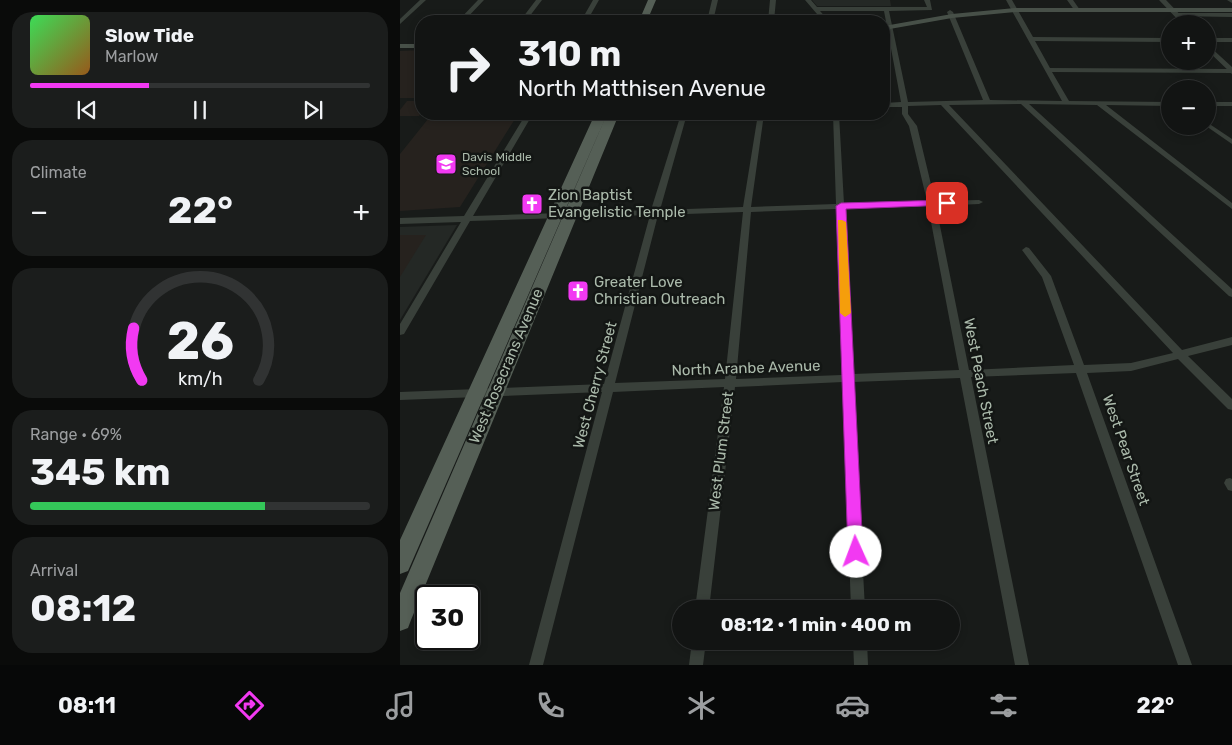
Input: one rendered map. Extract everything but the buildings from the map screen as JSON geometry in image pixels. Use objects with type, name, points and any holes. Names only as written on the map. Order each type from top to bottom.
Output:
[{"type":"main road","points":[[646,15],[652,0]]},
{"type":"main road","points":[[654,15],[660,0]]},
{"type":"main road","points":[[890,25],[951,14],[1012,6],[1074,5],[1172,10],[1232,8]]},
{"type":"main road","points":[[400,41],[415,41]]},
{"type":"main road","points":[[400,46],[415,46]]},
{"type":"main road","name":"West Rosecrans Avenue","points":[[400,620],[486,393],[562,215],[599,120]]},
{"type":"main road","name":"West Rosecrans Avenue","points":[[562,215],[610,120]]},
{"type":"main road","name":"West Rosecrans Avenue","points":[[400,564],[486,393]]},
{"type":"street","points":[[400,22],[423,0]]},
{"type":"street","points":[[467,15],[481,0]]},
{"type":"street","points":[[528,15],[539,0]]},
{"type":"street","points":[[587,15],[596,0]]},
{"type":"street","points":[[711,15],[715,0]]},
{"type":"street","points":[[772,15],[773,0]]},
{"type":"street","points":[[808,0],[821,15]]},
{"type":"street","points":[[816,9],[930,9],[927,0]]},
{"type":"street","points":[[1162,0],[1177,15]]},
{"type":"street","points":[[1012,6],[1067,104]]},
{"type":"street","name":"West Peach Street","points":[[886,9],[886,15]]},
{"type":"street","points":[[1172,10],[1232,15]]},
{"type":"street","points":[[951,14],[987,102]]},
{"type":"street","name":"West Peach Street","points":[[890,39],[905,104],[905,114],[913,126],[931,203],[1022,665]]},
{"type":"street","points":[[1031,39],[1161,40]]},
{"type":"street","points":[[1216,40],[1232,40]]},
{"type":"street","points":[[1216,54],[1232,71]]},
{"type":"street","points":[[1048,70],[1232,71]]},
{"type":"street","points":[[890,105],[987,102],[1161,104]]},
{"type":"street","points":[[943,103],[1232,406]]},
{"type":"street","points":[[1023,103],[1232,294]]},
{"type":"street","points":[[1100,104],[1232,207]]},
{"type":"street","points":[[1216,104],[1232,104]]},
{"type":"street","points":[[400,332],[525,120]]},
{"type":"street","name":"West Cherry Street","points":[[536,665],[656,212],[682,120]]},
{"type":"street","name":"West Plum Street","points":[[703,600],[730,383],[747,209],[760,120]]},
{"type":"street","points":[[836,120],[858,600]]},
{"type":"street","points":[[1216,131],[1232,142]]},
{"type":"street","points":[[400,221],[979,202]]},
{"type":"street","name":"West Pear Street","points":[[1026,250],[1046,276],[1082,369],[1186,665]]},
{"type":"street","name":"North Aranbe Avenue","points":[[400,396],[1131,367],[1232,341]]},
{"type":"street","points":[[696,665],[697,650]]},
{"type":"street","points":[[860,650],[861,665]]},
{"type":"shaded area","points":[[812,0],[890,0],[891,6],[817,6]]},
{"type":"shaded area","points":[[415,50],[415,98],[400,98],[400,51]]},
{"type":"shaded area","points":[[407,101],[415,101],[415,116],[400,116],[400,110]]},
{"type":"shaded area","name":"Davis Middle School","points":[[427,120],[514,120],[460,207],[400,211],[400,154]]},
{"type":"shaded area","points":[[457,225],[400,320],[400,227]]},
{"type":"shaded area","points":[[400,235],[426,235],[400,277]]},
{"type":"slow traffic","points":[[842,222],[845,313]]},
{"type":"place","name":"Davis Middle School","points":[[446,164]]},
{"type":"place","name":"Zion Baptist Evangelistic Temple","points":[[532,204]]},
{"type":"place","name":"Greater Love Christian Outreach","points":[[578,291]]},
{"type":"route","points":[[856,552],[841,206],[947,203]]}]
